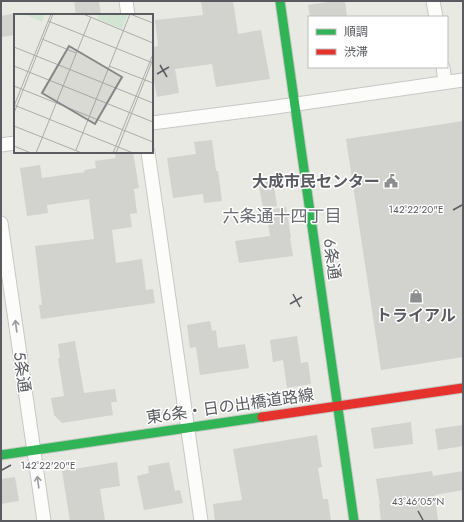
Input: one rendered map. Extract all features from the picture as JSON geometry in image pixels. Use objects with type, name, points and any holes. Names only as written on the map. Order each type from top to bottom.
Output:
[{"type":"street","points":[[126,1],[128,14]]},
{"type":"street","name":"6条通","points":[[280,1],[354,521]]},
{"type":"street","points":[[433,1],[436,16]]},
{"type":"street","points":[[443,68],[445,82]]},
{"type":"street","points":[[153,123],[463,80]]},
{"type":"street","points":[[1,145],[14,143]]},
{"type":"street","points":[[148,153],[201,521]]},
{"type":"street","name":"5条通","points":[[1,223],[44,521]]},
{"type":"street","name":"東6条・日の出橋道路線","points":[[1,455],[463,388]]},
{"type":"building","points":[[74,1],[99,1],[101,14],[76,14]]},
{"type":"building","points":[[201,1],[233,1],[238,34],[261,30],[270,79],[216,87],[212,64],[175,69],[179,93],[157,97],[153,75],[153,47],[158,46],[155,20],[203,15]]},
{"type":"building","points":[[345,1],[347,16],[310,16],[308,5]]},
{"type":"building","points":[[15,13],[14,35],[1,37],[1,16]]},
{"type":"building","name":"トライアル","points":[[463,121],[463,357],[381,370],[346,139]]},
{"type":"building","points":[[212,140],[222,201],[204,203],[203,194],[173,198],[167,158],[196,154],[194,142]]},
{"type":"building","points":[[133,153],[139,188],[134,189],[137,213],[130,214],[132,227],[112,230],[116,263],[142,259],[146,290],[153,289],[155,303],[41,319],[39,305],[42,305],[35,246],[94,239],[89,199],[47,205],[48,213],[27,216],[20,168],[40,165],[42,178],[85,172],[84,170],[96,168],[95,161],[116,158],[115,154]]},
{"type":"building","points":[[273,179],[277,206],[263,208],[258,181]]},
{"type":"building","points":[[286,207],[293,256],[239,263],[235,241],[270,236],[266,210]]},
{"type":"building","points":[[210,321],[212,331],[216,330],[218,348],[245,344],[249,368],[200,375],[196,347],[190,348],[187,325]]},
{"type":"building","points":[[297,336],[301,363],[308,362],[311,384],[287,388],[283,360],[273,362],[270,340]]},
{"type":"building","points":[[75,341],[84,393],[115,389],[117,402],[111,402],[113,415],[62,423],[54,415],[51,398],[64,396],[58,358],[60,358],[58,344]]},
{"type":"building","points":[[411,422],[413,444],[374,449],[371,428]]},
{"type":"building","points":[[463,425],[463,446],[438,450],[435,429]]},
{"type":"building","points":[[317,435],[322,467],[318,468],[323,499],[328,499],[331,521],[215,521],[213,504],[242,500],[233,449]]},
{"type":"building","points":[[117,462],[120,486],[100,489],[105,521],[70,521],[62,471]]},
{"type":"building","points":[[169,462],[175,491],[180,490],[183,503],[144,510],[137,476],[149,473],[148,466]]},
{"type":"building","points":[[432,471],[433,476],[463,471],[463,490],[435,495],[438,521],[381,521],[376,479]]},
{"type":"building","points":[[15,477],[19,501],[1,504],[1,479]]},
{"type":"traffic: fast","points":[[280,1],[354,521]]},
{"type":"traffic: fast","points":[[1,455],[262,417]]},
{"type":"traffic: jam","points":[[262,417],[463,388]]},
{"type":"place","name":"大成市民センター","points":[[391,181]]},
{"type":"place","name":"トライアル","points":[[416,296]]},
{"type":"district","name":"六条通十四丁目","points":[[282,216]]}]
